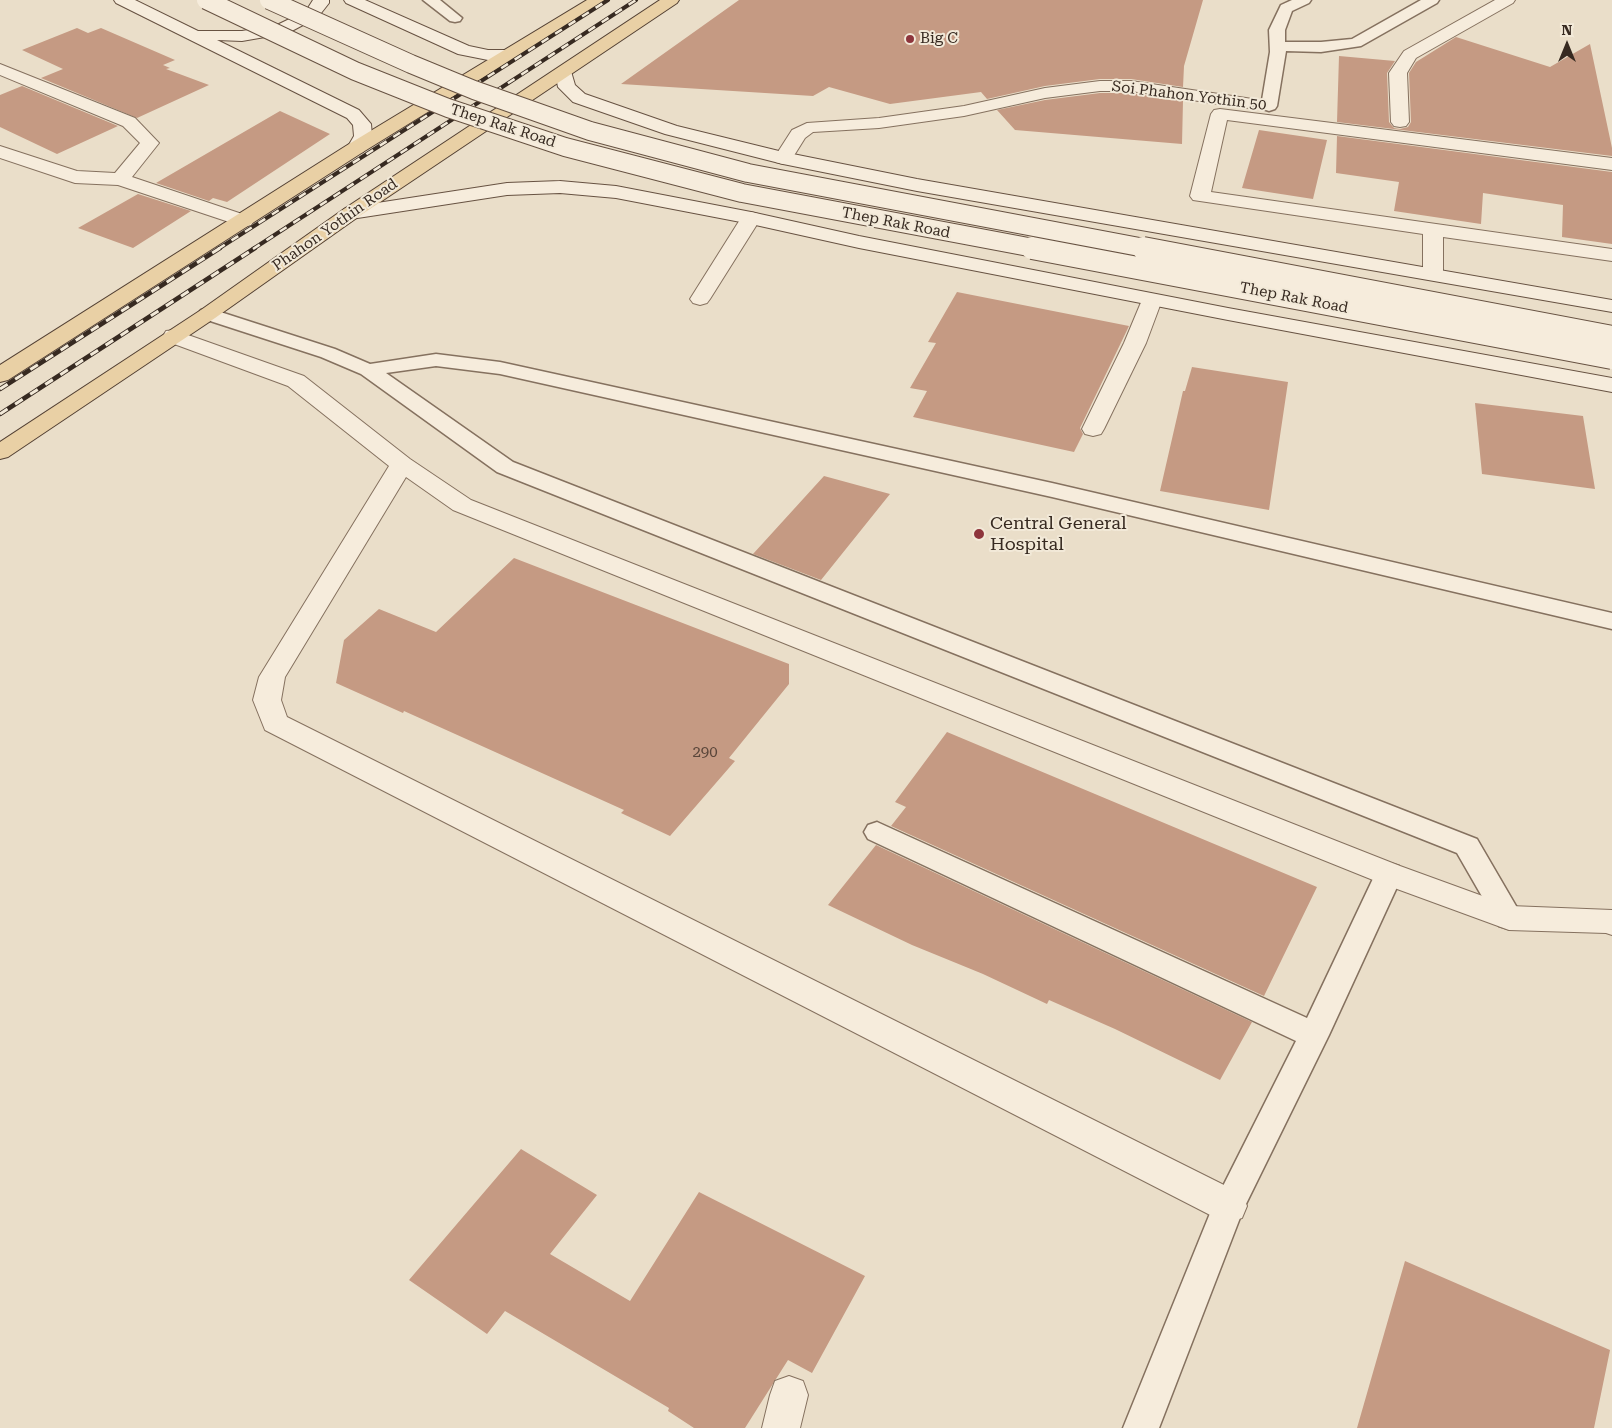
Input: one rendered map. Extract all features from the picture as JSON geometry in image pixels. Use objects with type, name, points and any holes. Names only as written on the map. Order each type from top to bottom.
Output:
[{"type":"main road","points":[[122,0],[353,114],[362,124],[363,136],[356,148]]},
{"type":"main road","name":"Thep Rak Road","points":[[206,0],[355,71],[448,108],[565,147],[742,194],[1612,358]]},
{"type":"main road","name":"Thep Rak Road","points":[[269,0],[410,64],[474,90],[590,131],[748,173],[1612,336]]},
{"type":"main road","points":[[174,26],[196,34],[211,36],[257,34],[297,23],[312,14],[321,3],[321,0]]},
{"type":"main road","points":[[352,0],[464,50],[510,55]]},
{"type":"main road","points":[[0,376],[356,148],[598,0]]},
{"type":"main road","name":"Phahon Yothin Road","points":[[0,452],[208,314],[351,213],[671,0]]},
{"type":"main road","points":[[1400,122],[1398,73],[1410,56],[1507,0]]},
{"type":"main road","points":[[0,69],[129,122],[150,143],[120,179]]},
{"type":"main road","points":[[564,72],[567,87],[579,98],[671,130],[783,158],[903,182],[1612,306]]},
{"type":"main road","name":"Soi Phahon Yothin 50","points":[[783,158],[798,134],[812,127],[879,123],[964,111],[1045,93],[1100,86],[1130,86],[1269,106],[1554,139]]},
{"type":"main road","points":[[1612,164],[1220,114],[1200,196],[1612,256]]},
{"type":"main road","points":[[0,152],[75,177],[120,179],[244,220]]},
{"type":"main road","points":[[859,242],[842,236],[828,226],[822,216],[824,204],[830,196],[849,186],[867,182],[903,182]]},
{"type":"main road","name":"Thep Rak Road","points":[[351,213],[507,189],[560,187],[616,192],[1152,300],[1612,385]]},
{"type":"main road","points":[[700,299],[722,260],[750,218]]},
{"type":"main road","points":[[1433,230],[1433,274]]},
{"type":"main road","points":[[1094,429],[1135,343],[1152,300]]},
{"type":"main road","points":[[174,336],[296,381],[402,464],[462,505],[1389,874],[1509,918],[1608,921],[1612,923]]},
{"type":"main road","points":[[402,464],[272,677],[266,700],[275,723],[1229,1206]]},
{"type":"lane","points":[[430,0],[455,18]]},
{"type":"lane","points":[[1269,106],[1278,46],[1277,30],[1286,8],[1304,0]]},
{"type":"lane","points":[[1278,46],[1322,48],[1356,43],[1432,0]]},
{"type":"lane","points":[[208,314],[328,353],[368,370],[504,467],[1467,846],[1509,918]]},
{"type":"lane","points":[[368,370],[436,360],[500,368],[1052,490],[1612,621]]},
{"type":"lane","points":[[877,832],[1314,1035]]},
{"type":"lane","points":[[1141,1428],[1229,1206],[1314,1035],[1389,874]]},
{"type":"building","name":"Big C","points":[[739,0],[1203,0],[1184,66],[1183,87],[1131,79],[1100,79],[1045,86],[987,99],[981,92],[890,104],[829,87],[813,96],[621,84]]},
{"type":"building","points":[[77,28],[88,33],[101,28],[175,60],[163,65],[170,68],[166,69],[209,85],[137,118],[41,78],[63,69],[22,50]]},
{"type":"building","points":[[1456,37],[1550,67],[1590,44],[1612,148],[1612,156],[1337,122],[1339,56],[1395,61],[1387,73],[1389,122],[1394,128],[1400,129],[1408,127],[1411,122],[1409,73],[1416,62]]},
{"type":"building","points":[[22,86],[118,126],[57,154],[0,127],[0,95]]},
{"type":"building","points":[[1100,93],[1131,93],[1183,101],[1182,144],[1015,130],[997,110],[1045,100]]},
{"type":"building","points":[[280,111],[330,134],[227,202],[213,198],[209,201],[156,183]]},
{"type":"building","points":[[1259,130],[1327,140],[1313,199],[1242,188]]},
{"type":"building","points":[[1337,136],[1612,172],[1612,244],[1562,237],[1563,205],[1483,193],[1481,224],[1394,211],[1399,182],[1336,173]]},
{"type":"building","points":[[138,194],[191,211],[133,248],[78,228]]},
{"type":"building","points":[[957,292],[1129,326],[1080,428],[1083,434],[1074,452],[913,417],[927,391],[910,388],[936,343],[928,342]]},
{"type":"building","points":[[1192,367],[1288,382],[1269,510],[1160,491],[1183,391],[1185,391]]},
{"type":"building","points":[[1475,403],[1583,416],[1595,489],[1482,474]]},
{"type":"building","points":[[824,476],[890,494],[821,580],[753,554]]},
{"type":"building","points":[[514,558],[789,664],[789,684],[729,758],[735,761],[670,836],[621,813],[624,810],[404,711],[403,713],[336,683],[344,640],[379,609],[436,632]]},
{"type":"building","points":[[947,732],[1317,887],[1264,996],[891,826],[906,807],[895,802]]},
{"type":"building","points":[[876,845],[1252,1022],[1220,1080],[1115,1029],[1049,1000],[1047,1004],[983,974],[912,945],[828,905]]},
{"type":"building","points":[[521,1149],[597,1195],[550,1254],[630,1301],[699,1192],[865,1276],[812,1373],[788,1360],[745,1428],[694,1428],[668,1411],[669,1408],[505,1311],[487,1334],[409,1280]]},
{"type":"building","points":[[1405,1261],[1610,1350],[1594,1428],[1357,1428]]},
{"type":"railway","points":[[218,249],[608,0]]},
{"type":"railway","points":[[253,249],[636,0]]},
{"type":"railway","points":[[0,389],[220,248]]},
{"type":"railway","points":[[0,414],[255,248]]},
{"type":"place","name":"Big C","points":[[910,39]]},
{"type":"place","name":"Central General Hospital","points":[[979,534]]}]
